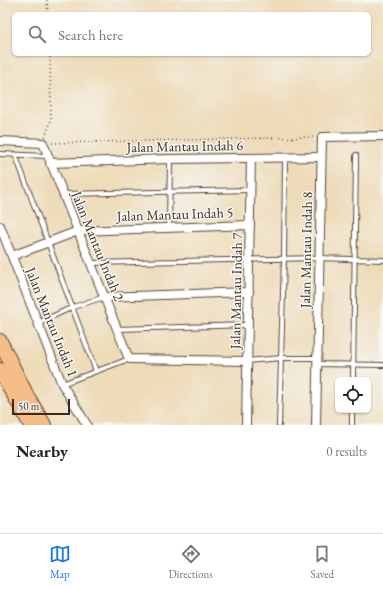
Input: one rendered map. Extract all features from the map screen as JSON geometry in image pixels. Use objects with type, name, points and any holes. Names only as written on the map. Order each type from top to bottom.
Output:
[{"type":"highway","points":[[0,341],[6,380],[30,425]]},
{"type":"highway","points":[[6,380],[44,425]]},
{"type":"street","points":[[322,137],[383,136]]},
{"type":"street","name":"Jalan Mantau Indah 8","points":[[316,425],[320,157],[322,137]]},
{"type":"street","points":[[0,141],[43,143]]},
{"type":"street","name":"Jalan Mantau Indah 2","points":[[43,143],[129,359]]},
{"type":"street","name":"Jalan Mantau Indah 6","points":[[49,159],[320,157]]},
{"type":"street","name":"Jalan Mantau Indah 7","points":[[246,425],[251,158]]},
{"type":"street","name":"Jalan Mantau Indah 5","points":[[12,256],[78,231],[170,226],[250,225]]},
{"type":"street","name":"Jalan Mantau Indah 1","points":[[0,226],[62,384],[87,425]]},
{"type":"street","points":[[104,297],[249,292]]},
{"type":"street","points":[[129,359],[247,361]]},
{"type":"lane","points":[[0,154],[16,154],[49,159]]},
{"type":"lane","points":[[16,154],[96,371]]},
{"type":"lane","points":[[353,377],[356,155]]},
{"type":"lane","points":[[279,425],[282,358],[285,158]]},
{"type":"lane","points":[[170,159],[170,226]]},
{"type":"lane","points":[[63,194],[251,190]]},
{"type":"lane","points":[[90,263],[318,258],[383,260]]},
{"type":"lane","points":[[38,323],[72,307],[104,297]]},
{"type":"lane","points":[[117,329],[248,325]]},
{"type":"lane","points":[[247,361],[282,358],[353,365],[383,365]]},
{"type":"lane","points":[[62,384],[129,359]]},
{"type":"lane","points":[[352,413],[352,425]]},
{"type":"path","points":[[47,0],[48,12]]},
{"type":"path","points":[[50,56],[51,120],[43,143],[322,137]]}]
